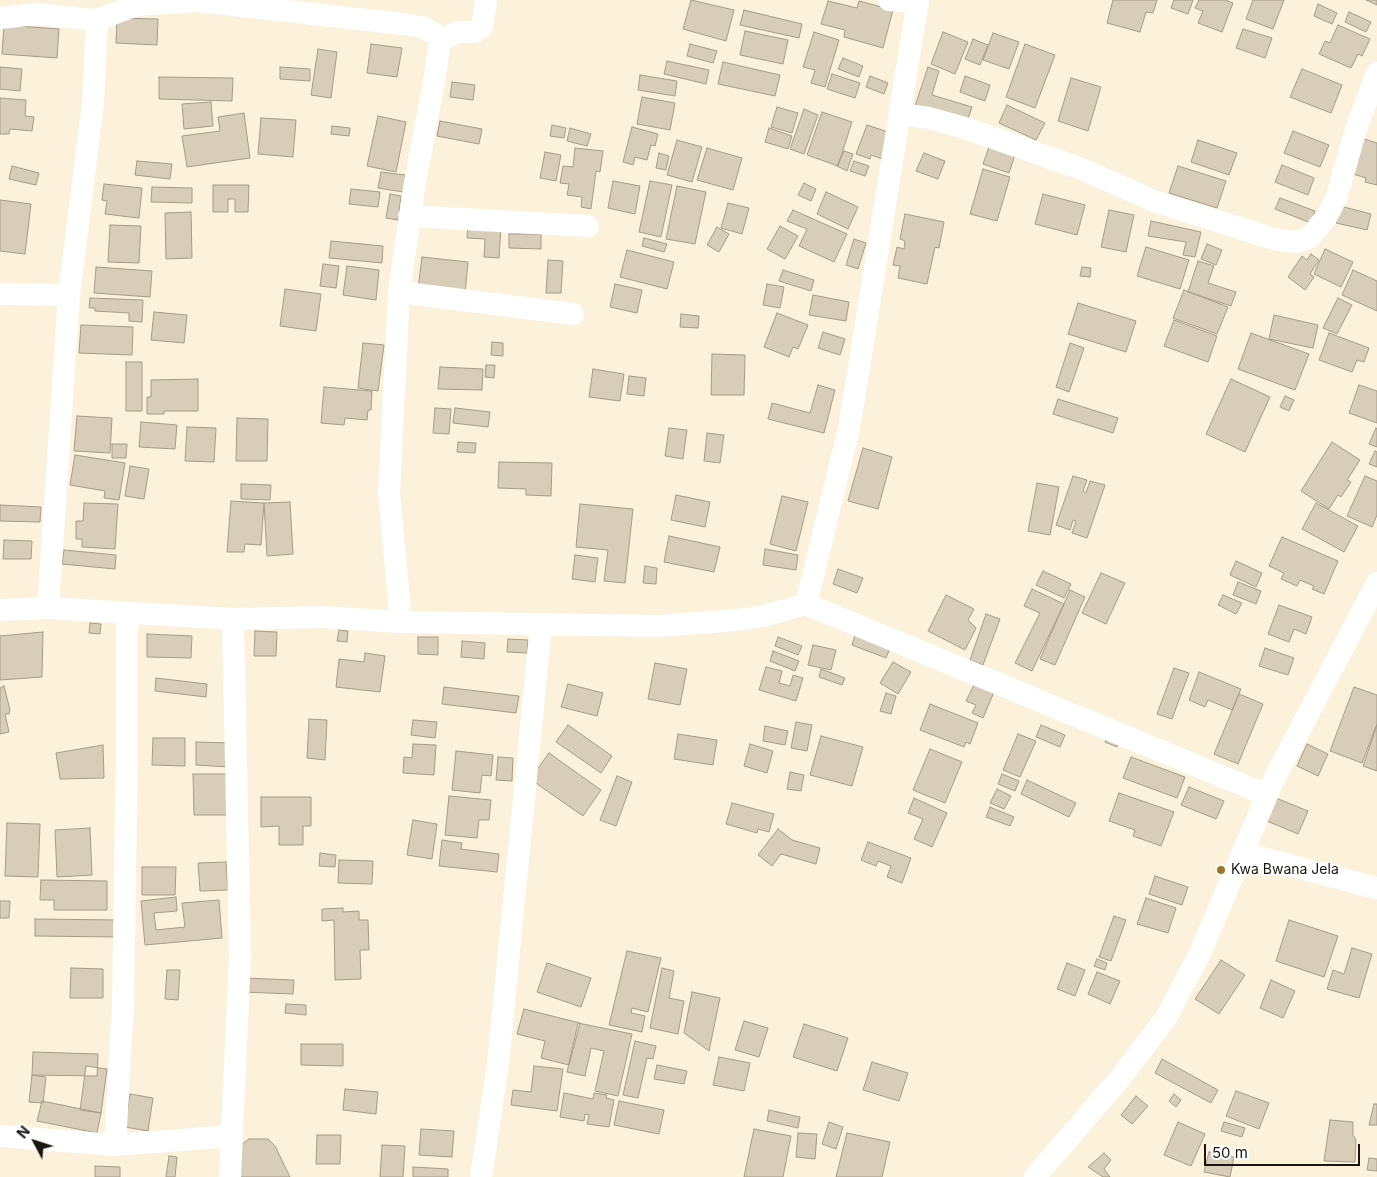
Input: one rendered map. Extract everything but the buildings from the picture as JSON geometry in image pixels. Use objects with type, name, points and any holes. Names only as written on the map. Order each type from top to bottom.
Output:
[{"type":"street","points":[[440,41],[458,32],[474,32],[482,26],[486,0]]},
{"type":"street","points":[[806,604],[849,429],[918,1],[889,0]]},
{"type":"street","points":[[0,18],[37,7],[97,20],[137,5],[198,1],[355,10],[422,27],[432,31],[440,41],[409,216],[399,292],[389,492],[401,622]]},
{"type":"street","points":[[48,608],[69,295],[93,103],[97,20]]},
{"type":"street","points":[[901,114],[929,118],[965,128],[1082,169],[1154,201],[1274,240],[1296,242],[1309,238],[1327,216],[1337,196],[1356,129],[1377,73]]},
{"type":"street","points":[[409,216],[588,226]]},
{"type":"street","points":[[399,292],[573,314]]},
{"type":"street","points":[[0,294],[69,295]]},
{"type":"street","points":[[1037,1176],[1121,1076],[1166,1018],[1201,951],[1267,796],[1377,583]]},
{"type":"street","points":[[0,610],[48,608],[233,619],[322,617],[401,622],[659,626],[703,624],[763,616],[806,604],[1267,796]]},
{"type":"street","points":[[115,1145],[123,995],[127,746],[126,614]]},
{"type":"street","points":[[230,1177],[240,955],[233,619]]},
{"type":"street","points":[[481,1177],[498,1064],[541,624]]},
{"type":"street","points":[[1242,853],[1377,888]]},
{"type":"street","points":[[0,1136],[115,1145],[232,1136]]},
{"type":"place","name":"Kwa Bwana Jela","points":[[1221,870]]}]
